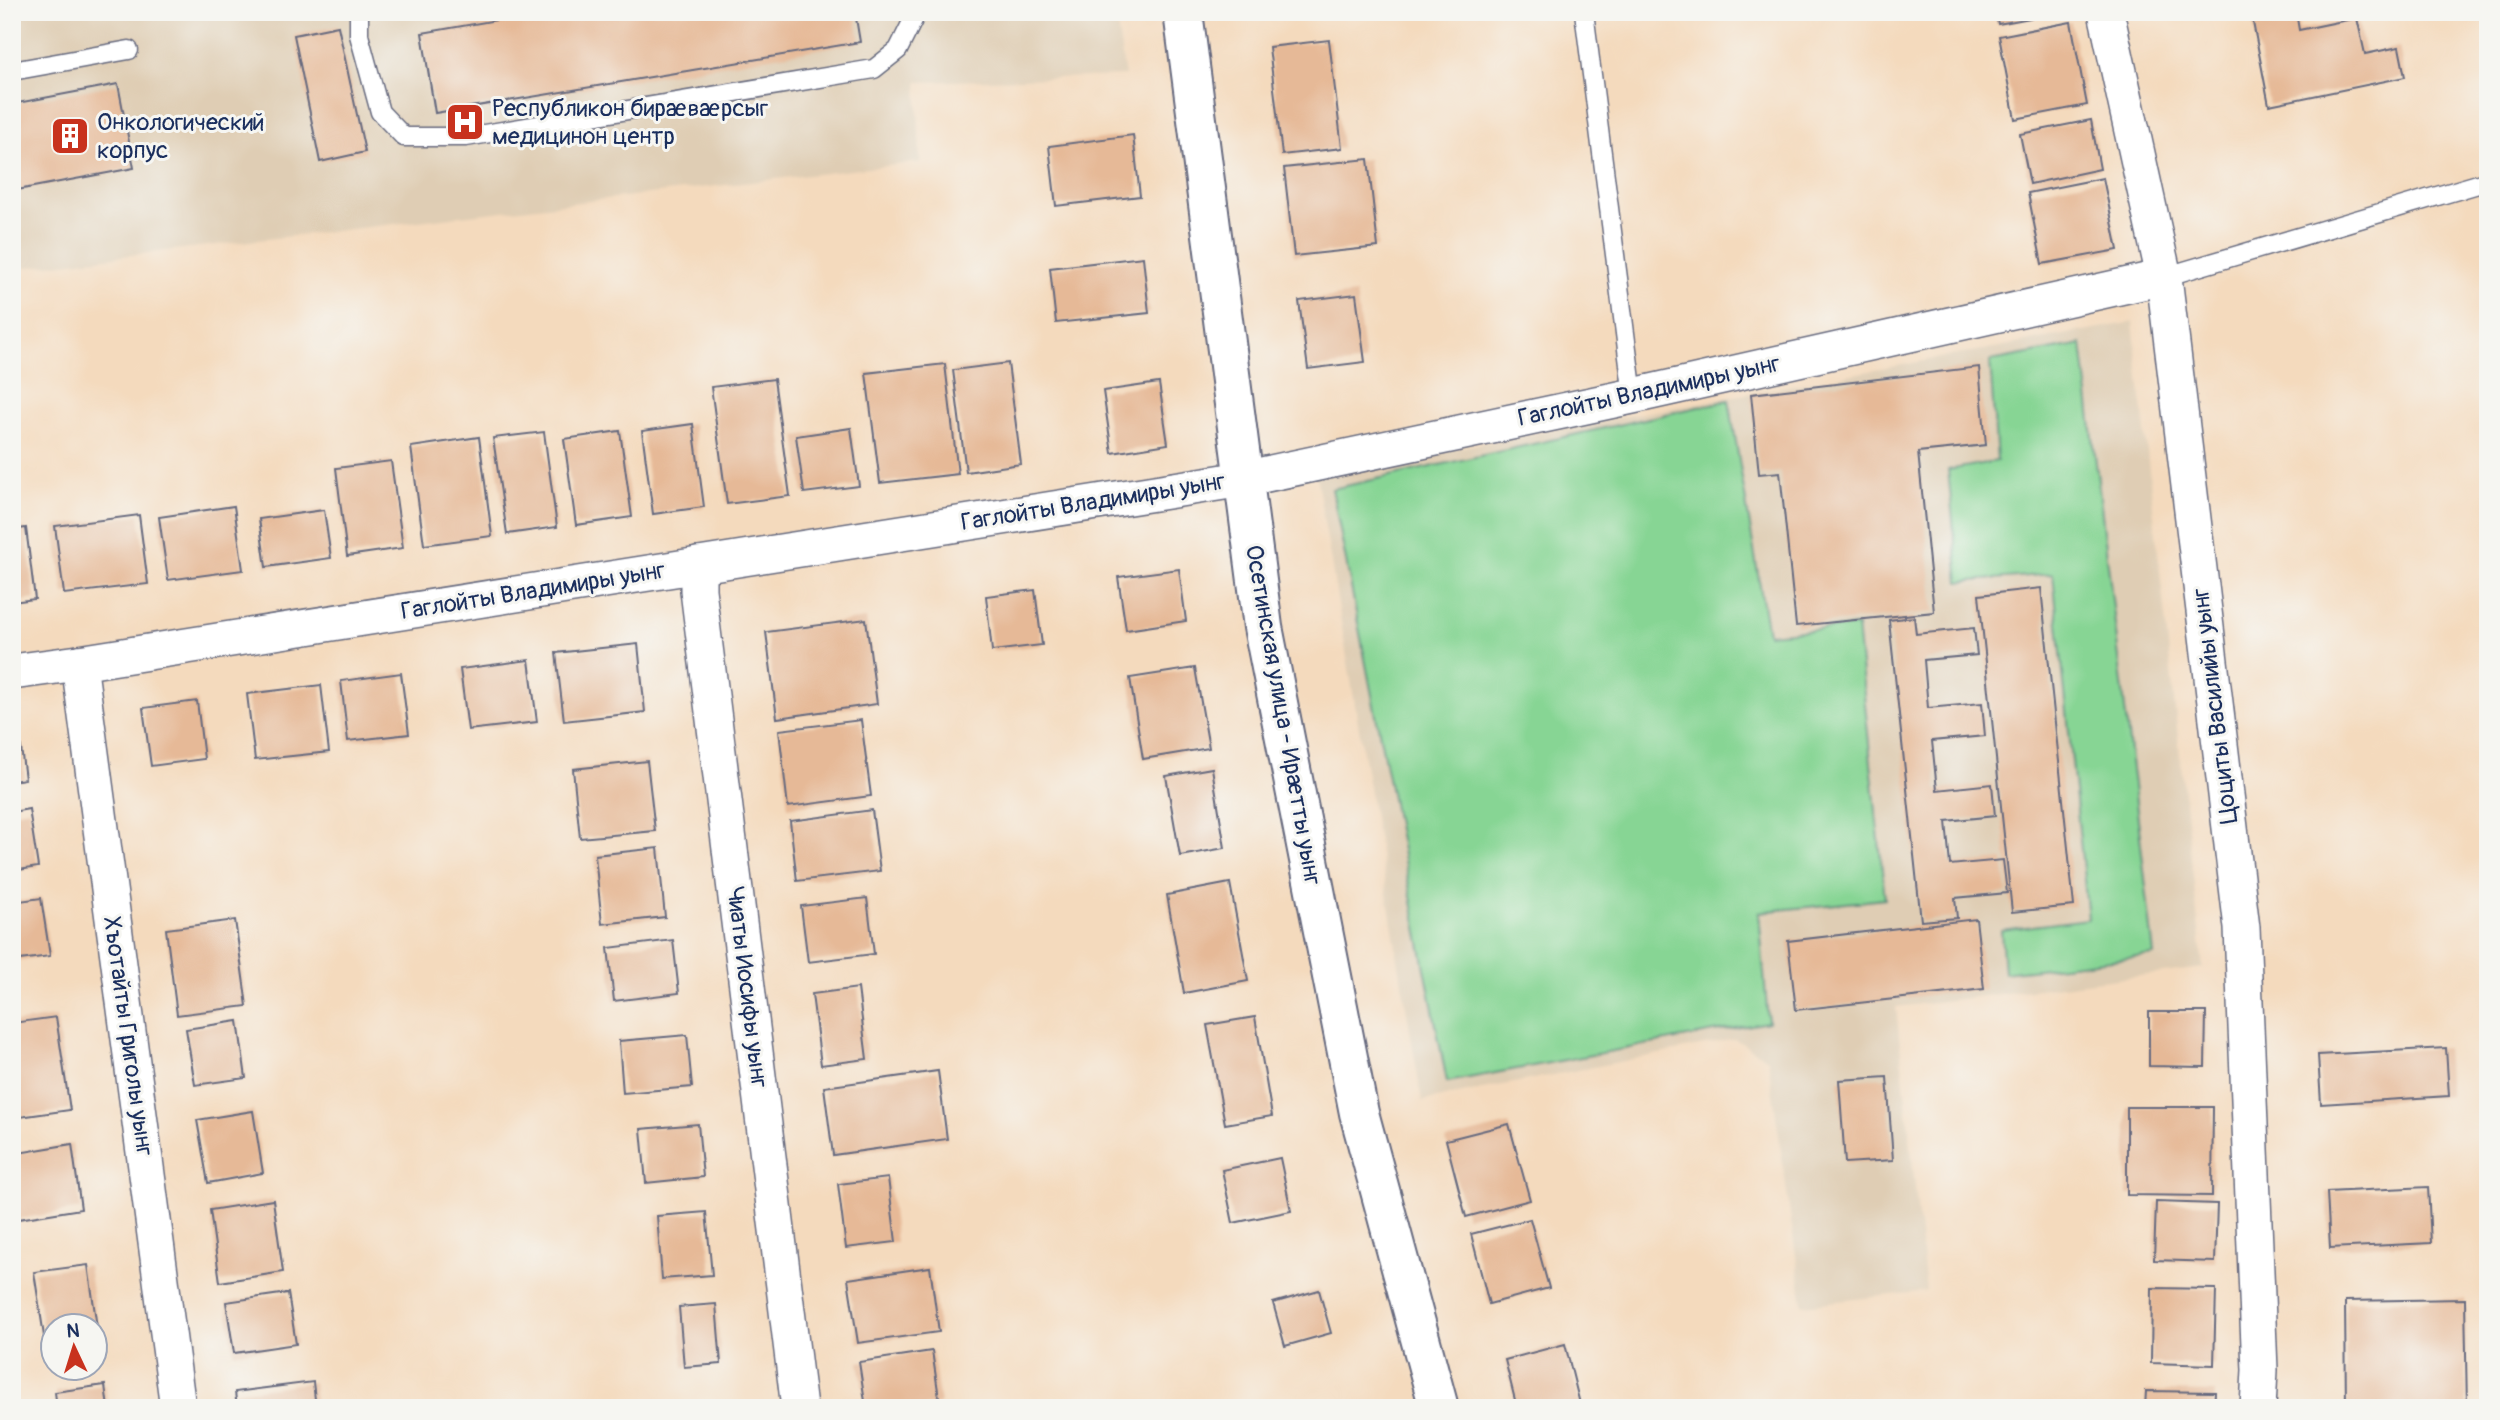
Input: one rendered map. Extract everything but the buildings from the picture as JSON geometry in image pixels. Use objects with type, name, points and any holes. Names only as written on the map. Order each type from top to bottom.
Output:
[{"type":"street","name":"Осетинская улица - Ирæтты уынг","points":[[1183,12],[1263,627],[1359,1113],[1439,1408]]},
{"type":"street","name":"Цоциты Василийы уынг","points":[[2106,12],[2164,277],[2242,928],[2259,1370],[2258,1408]]},
{"type":"street","name":"Гаглойты Владимиры уынг","points":[[12,672],[1243,479],[1633,396],[2164,277]]},
{"type":"street","name":"Чиаты Иосифы уынг","points":[[698,565],[698,590],[799,1408]]},
{"type":"street","name":"Хъотайты Григолы уынг","points":[[79,663],[178,1408]]},
{"type":"lane","points":[[359,12],[359,35],[380,112],[404,137],[466,137],[874,69],[898,50],[917,12]]},
{"type":"lane","points":[[1584,12],[1633,396]]},
{"type":"lane","points":[[12,71],[129,50]]},
{"type":"lane","points":[[2164,277],[2488,181]]},
{"type":"shaded area","name":"Республикон бирæвæрсыг медицинон центр","points":[[12,12],[1115,12],[1125,76],[917,82],[920,162],[12,269]]},
{"type":"shaded area","points":[[2133,322],[2203,968],[1896,1007],[1926,1291],[1803,1305],[1768,1059],[1735,1039],[1422,1101],[1316,474]]},
{"type":"green space","points":[[2082,344],[2154,955],[2004,973],[2001,930],[2088,919],[2053,574],[1959,582],[1948,470],[1997,461],[1990,361]]},
{"type":"green space","points":[[1729,400],[1768,634],[1857,626],[1885,899],[1759,912],[1768,1022],[1447,1082],[1332,489]]},
{"type":"place","name":"Республикон бирæвæрсыг медицинон центр","points":[[465,122]]},
{"type":"place","name":"Онкологический корпус","points":[[70,136]]}]
